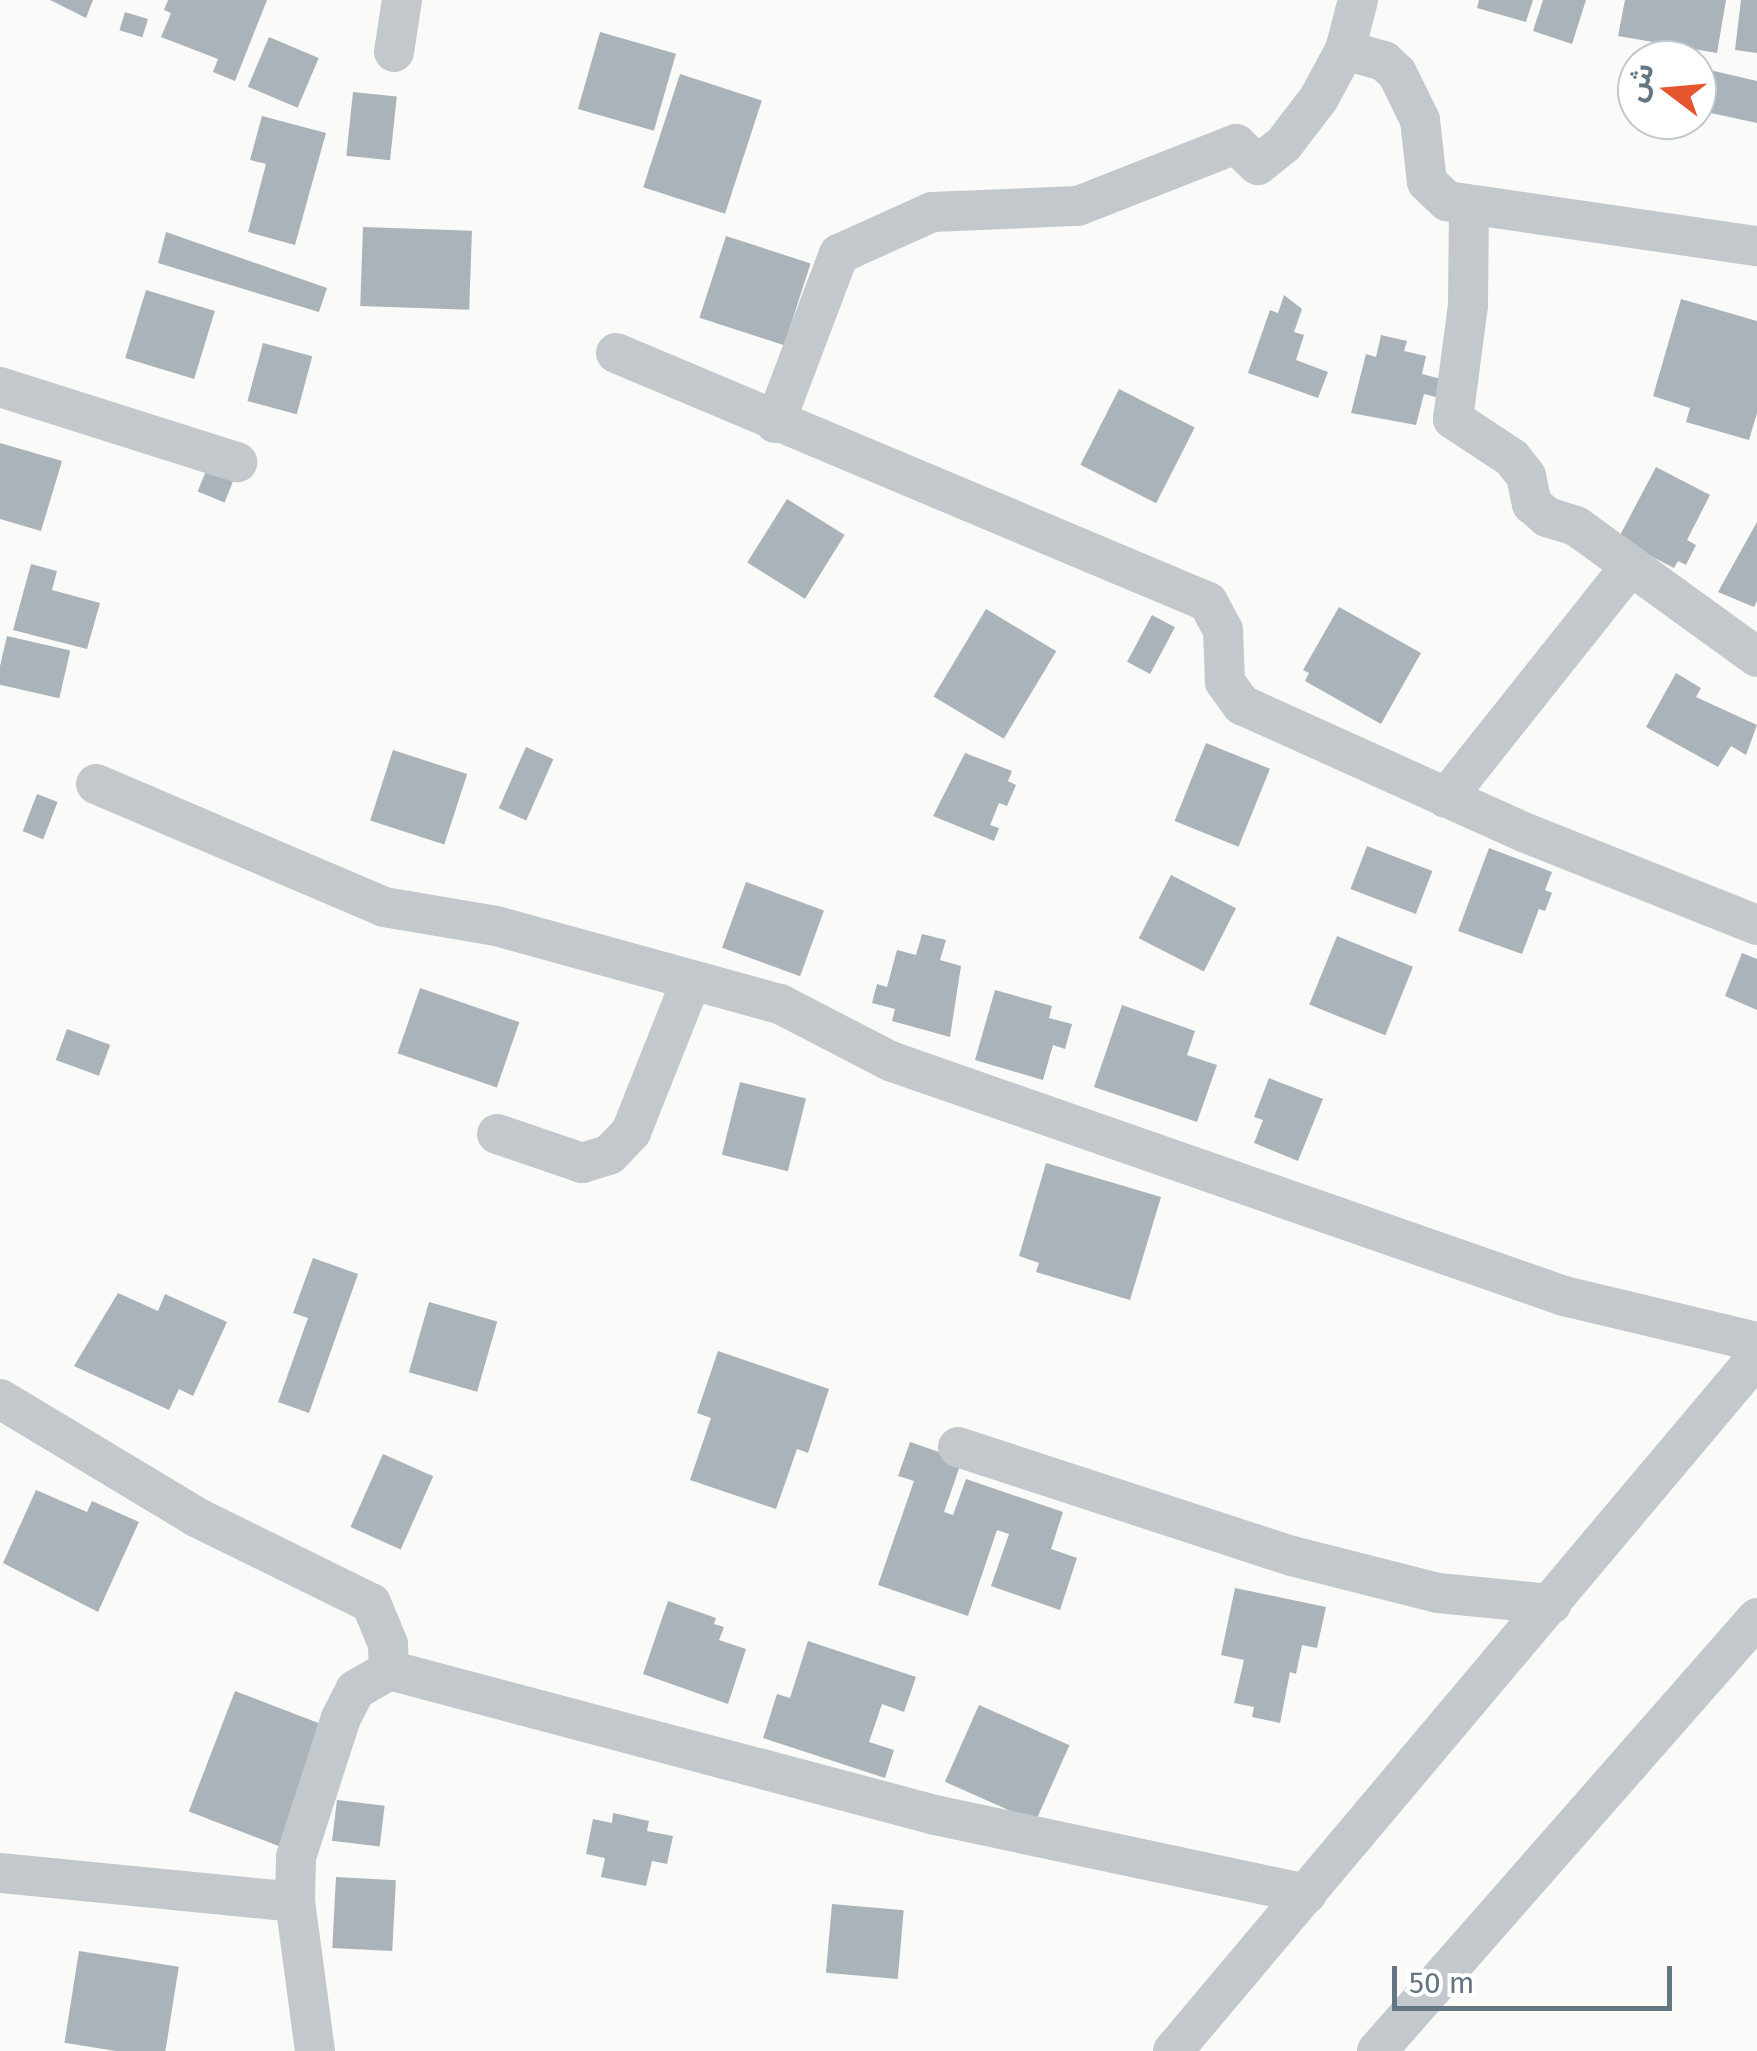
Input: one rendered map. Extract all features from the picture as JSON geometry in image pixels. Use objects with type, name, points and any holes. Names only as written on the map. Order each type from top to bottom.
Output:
[{"type":"street","points":[[394,52],[402,0]]},
{"type":"street","points":[[775,422],[839,254],[932,212],[1078,206],[1236,144],[1258,165],[1302,122],[1345,50],[1358,0]]},
{"type":"street","points":[[1345,50],[1384,62],[1397,74],[1420,120],[1427,182],[1447,202],[1757,246]]},
{"type":"street","points":[[1469,206],[1468,305],[1453,419],[1512,458],[1526,476],[1532,504],[1547,517],[1576,526],[1629,568],[1757,656]]},
{"type":"street","points":[[616,354],[1208,602],[1223,630],[1231,696],[1446,798],[1757,925]]},
{"type":"street","points":[[0,387],[237,462]]},
{"type":"street","points":[[1446,798],[1629,568]]},
{"type":"street","points":[[96,784],[384,906],[496,926],[780,1004],[890,1062],[1564,1296],[1757,1342]]},
{"type":"street","points":[[497,1134],[582,1163],[609,1154],[631,1132],[691,981]]},
{"type":"street","points":[[1173,2051],[1757,1357]]},
{"type":"street","points":[[0,1399],[196,1518],[371,1603],[388,1644],[389,1670]]},
{"type":"street","points":[[958,1447],[1292,1556],[1438,1593],[1550,1604]]},
{"type":"street","points":[[1377,2051],[1757,1618]]},
{"type":"street","points":[[315,2051],[295,1902],[296,1857],[310,1801],[341,1718],[355,1690],[389,1670],[934,1815],[1307,1894]]},
{"type":"street","points":[[0,1874],[295,1902]]},
{"type":"building","points":[[50,0],[93,0],[86,18]]},
{"type":"building","points":[[168,0],[267,0],[235,81],[213,72],[218,59],[161,37],[171,13],[164,10]]},
{"type":"building","points":[[1479,0],[1533,0],[1526,22],[1477,8]]},
{"type":"building","points":[[1543,0],[1586,0],[1572,44],[1533,31]]},
{"type":"building","points":[[1625,0],[1726,0],[1717,53],[1717,40],[1641,40],[1618,36]]},
{"type":"building","points":[[1741,0],[1757,0],[1757,53],[1735,50]]},
{"type":"building","points":[[125,12],[148,19],[142,37],[119,30]]},
{"type":"building","points":[[600,32],[676,54],[654,131],[578,109]]},
{"type":"building","points":[[269,37],[319,58],[298,108],[248,87]]},
{"type":"building","points":[[1717,72],[1757,81],[1757,123],[1717,114]]},
{"type":"building","points":[[680,74],[762,101],[725,214],[643,187]]},
{"type":"building","points":[[353,92],[397,97],[390,160],[346,156]]},
{"type":"building","points":[[262,116],[326,133],[295,245],[248,232],[266,164],[250,160]]},
{"type":"building","points":[[363,227],[472,231],[469,310],[360,306]]},
{"type":"building","points":[[166,232],[327,288],[319,312],[158,263]]},
{"type":"building","points":[[726,236],[811,264],[784,345],[699,318]]},
{"type":"building","points":[[146,290],[215,311],[194,379],[125,358]]},
{"type":"building","points":[[1284,295],[1302,309],[1294,332],[1304,335],[1296,360],[1328,372],[1318,398],[1248,373],[1270,310],[1278,313]]},
{"type":"building","points":[[1681,299],[1757,321],[1757,413],[1749,440],[1686,422],[1690,408],[1653,396]]},
{"type":"building","points":[[1381,335],[1407,341],[1404,351],[1426,356],[1422,374],[1452,382],[1448,400],[1424,394],[1416,425],[1351,413],[1366,354],[1376,357]]},
{"type":"building","points":[[263,343],[312,356],[297,414],[247,401]]},
{"type":"building","points":[[1119,389],[1195,428],[1156,503],[1080,465]]},
{"type":"building","points":[[0,443],[62,461],[41,531],[0,519]]},
{"type":"building","points":[[210,461],[237,472],[225,502],[198,492]]},
{"type":"building","points":[[1656,467],[1710,495],[1687,540],[1696,545],[1686,565],[1678,561],[1674,568],[1618,539]]},
{"type":"building","points":[[787,499],[845,535],[805,599],[747,563]]},
{"type":"building","points":[[1757,522],[1757,601],[1754,607],[1718,592]]},
{"type":"building","points":[[31,564],[57,571],[52,590],[100,603],[87,649],[13,630]]},
{"type":"building","points":[[1339,607],[1421,653],[1381,724],[1305,681],[1309,673],[1303,670]]},
{"type":"building","points":[[986,609],[1056,651],[1004,739],[933,696]]},
{"type":"building","points":[[1152,615],[1175,627],[1150,674],[1127,662]]},
{"type":"building","points":[[7,636],[70,651],[59,698],[0,685]]},
{"type":"building","points":[[1676,673],[1701,688],[1696,697],[1757,725],[1746,755],[1731,746],[1718,767],[1646,727]]},
{"type":"building","points":[[1206,743],[1270,769],[1239,847],[1175,821]]},
{"type":"building","points":[[526,747],[553,759],[526,820],[499,808]]},
{"type":"building","points":[[393,750],[467,774],[444,844],[370,820]]},
{"type":"building","points":[[965,753],[1012,771],[1008,781],[1016,785],[1007,806],[999,803],[990,825],[999,828],[994,841],[933,816]]},
{"type":"building","points":[[37,794],[58,802],[43,839],[23,831]]},
{"type":"building","points":[[1367,846],[1432,871],[1416,914],[1351,889]]},
{"type":"building","points":[[1489,848],[1552,872],[1545,890],[1552,893],[1545,911],[1539,909],[1522,954],[1458,931]]},
{"type":"building","points":[[1171,875],[1236,908],[1204,971],[1139,938]]},
{"type":"building","points":[[746,882],[824,910],[800,976],[722,948]]},
{"type":"building","points":[[922,934],[946,940],[940,960],[961,966],[950,1037],[892,1021],[895,1009],[872,1003],[877,984],[887,987],[897,950],[916,955]]},
{"type":"building","points":[[1337,936],[1413,967],[1385,1035],[1309,1005]]},
{"type":"building","points":[[1742,953],[1757,959],[1757,1010],[1725,996]]},
{"type":"building","points":[[420,988],[519,1022],[497,1087],[398,1053]]},
{"type":"building","points":[[995,990],[1052,1006],[1049,1018],[1072,1024],[1065,1049],[1053,1045],[1043,1080],[975,1060]]},
{"type":"building","points":[[1122,1005],[1195,1031],[1187,1055],[1217,1065],[1197,1122],[1094,1087]]},
{"type":"building","points":[[67,1029],[110,1045],[99,1076],[56,1060]]},
{"type":"building","points":[[1269,1078],[1323,1099],[1298,1161],[1254,1143],[1263,1120],[1254,1117]]},
{"type":"building","points":[[740,1082],[806,1098],[788,1171],[722,1155]]},
{"type":"building","points":[[1046,1163],[1161,1197],[1130,1300],[1036,1272],[1039,1263],[1019,1256]]},
{"type":"building","points":[[313,1258],[358,1274],[309,1413],[278,1402],[308,1318],[293,1313]]},
{"type":"building","points":[[118,1293],[158,1311],[165,1294],[227,1322],[193,1396],[179,1389],[169,1410],[74,1366]]},
{"type":"building","points":[[429,1302],[497,1322],[477,1392],[409,1372]]},
{"type":"building","points":[[718,1351],[829,1389],[808,1453],[797,1449],[776,1509],[690,1480],[711,1418],[697,1413]]},
{"type":"building","points":[[910,1442],[962,1460],[944,1512],[953,1515],[966,1479],[1063,1512],[1051,1549],[1077,1558],[1060,1610],[991,1586],[1009,1534],[997,1530],[968,1616],[878,1585],[914,1481],[898,1476]]},
{"type":"building","points":[[383,1454],[433,1476],[401,1549],[350,1527]]},
{"type":"building","points":[[36,1490],[87,1512],[92,1501],[139,1522],[98,1612],[3,1563]]},
{"type":"building","points":[[1235,1588],[1326,1607],[1317,1648],[1302,1645],[1296,1674],[1290,1672],[1280,1723],[1252,1717],[1254,1707],[1234,1703],[1244,1660],[1221,1655]]},
{"type":"building","points":[[668,1601],[716,1618],[714,1624],[724,1627],[719,1640],[746,1649],[728,1704],[643,1674]]},
{"type":"building","points":[[808,1641],[916,1677],[904,1712],[882,1704],[869,1742],[894,1750],[885,1778],[763,1738],[777,1694],[790,1698]]},
{"type":"building","points":[[235,1691],[340,1731],[294,1852],[189,1811]]},
{"type":"building","points":[[979,1705],[1069,1745],[1035,1822],[945,1782]]},
{"type":"building","points":[[337,1800],[385,1806],[380,1847],[332,1841]]},
{"type":"building","points":[[613,1813],[649,1821],[647,1831],[673,1836],[667,1864],[652,1861],[646,1886],[601,1877],[605,1858],[586,1854],[593,1819],[612,1823]]},
{"type":"building","points":[[336,1877],[396,1880],[392,1951],[332,1948]]},
{"type":"building","points":[[832,1904],[904,1910],[898,1979],[826,1973]]},
{"type":"building","points":[[79,1951],[179,1967],[165,2051],[116,2051],[64,2043]]}]
